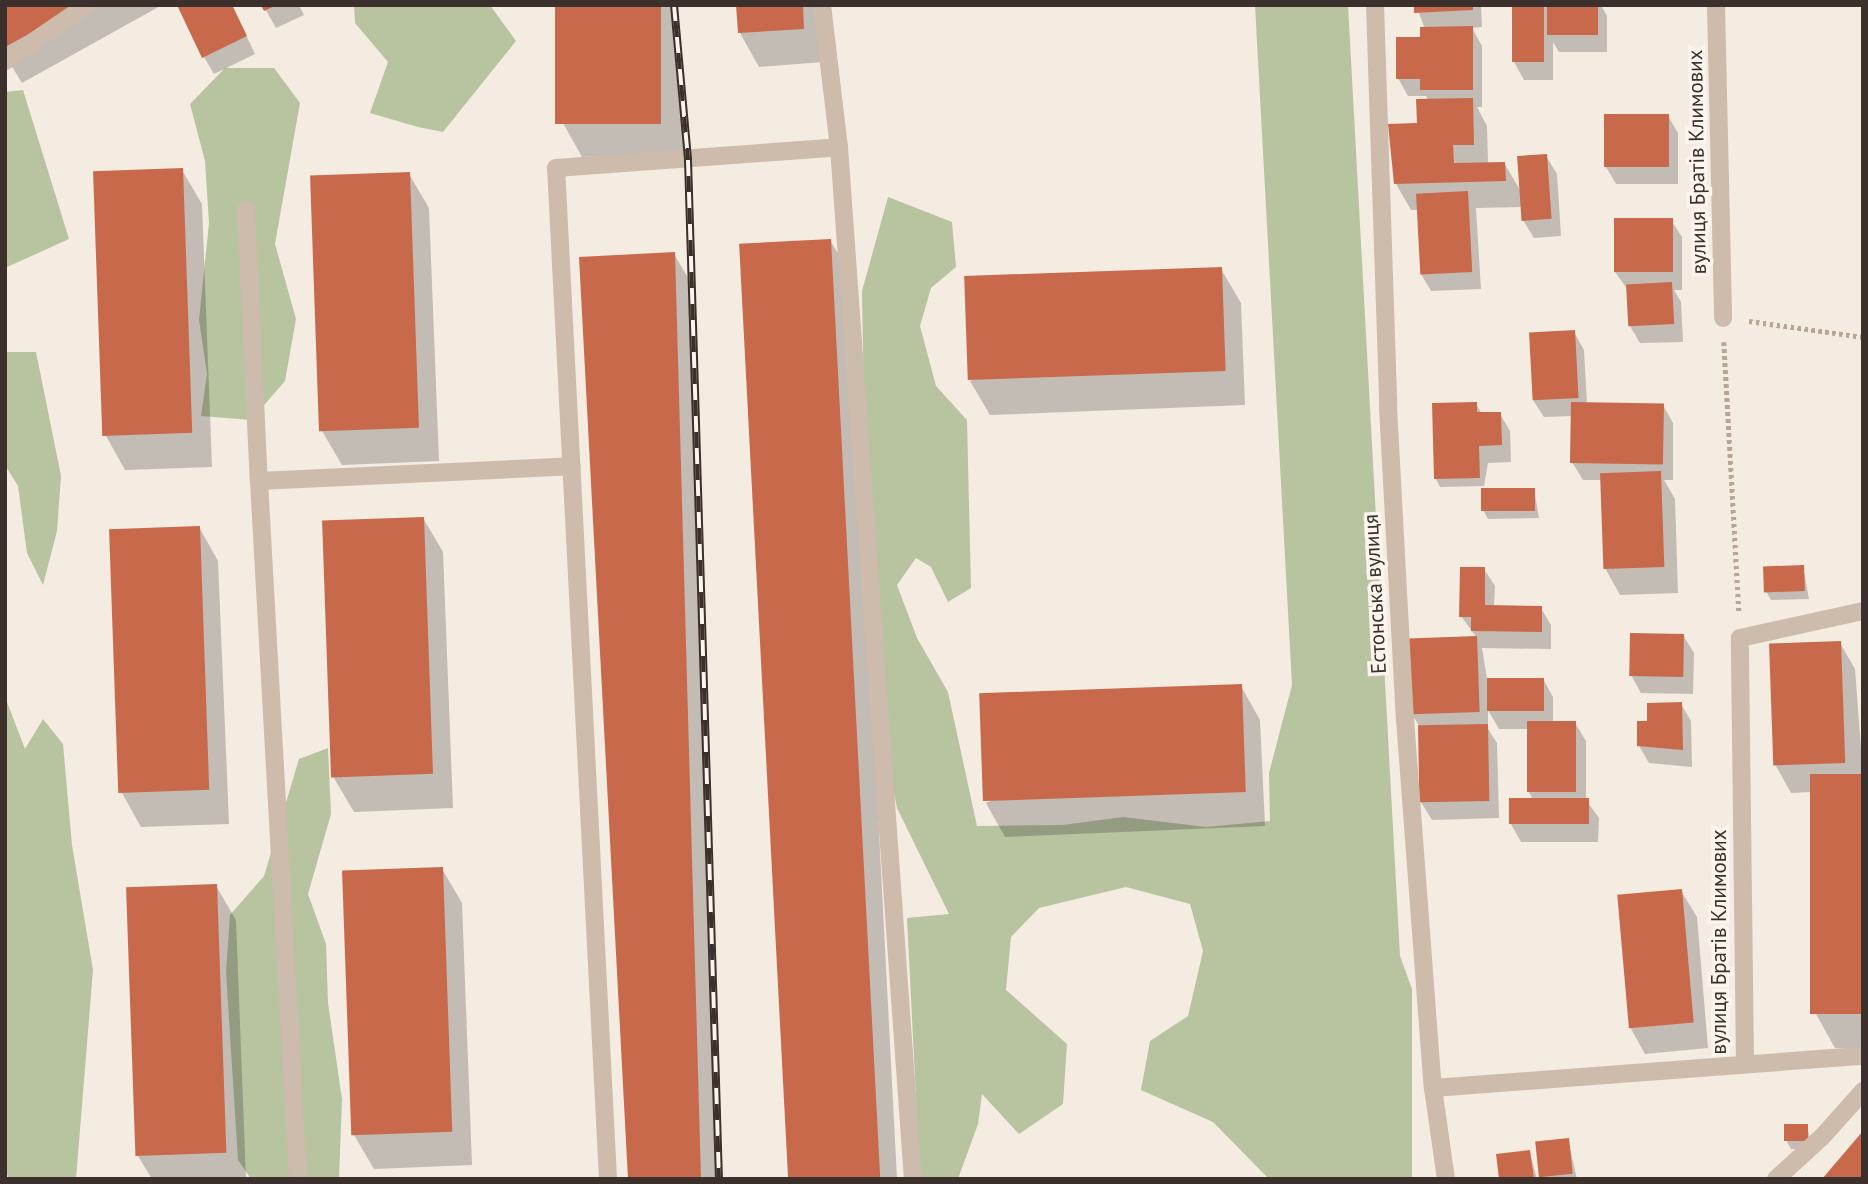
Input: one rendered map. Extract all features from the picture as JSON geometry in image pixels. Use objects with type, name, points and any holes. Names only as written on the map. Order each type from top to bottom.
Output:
[{"type":"street","points":[[5,61],[87,5]]},
{"type":"street","points":[[822,5],[839,147],[913,1179]]},
{"type":"street","name":"Естонська вулиця","points":[[1375,5],[1389,434],[1433,1088],[1446,1179]]},
{"type":"street","name":"вулиця Братів Климових","points":[[1716,5],[1723,318]]},
{"type":"street","points":[[608,1179],[556,168],[839,147]]},
{"type":"street","points":[[246,210],[298,1179]]},
{"type":"street","points":[[259,481],[572,466]]},
{"type":"street","points":[[1740,639],[1863,611]]},
{"type":"street","name":"вулиця Братів Климових","points":[[1433,1088],[1745,1063],[1740,639]]},
{"type":"street","points":[[1745,1063],[1863,1056]]},
{"type":"street","points":[[1776,1179],[1822,1137],[1863,1091]]},
{"type":"path","points":[[1740,639],[1723,318],[1863,337]]},
{"type":"green space","points":[[354,5],[490,5],[516,41],[443,132],[418,127],[370,113],[388,62],[355,23]]},
{"type":"green space","points":[[1255,5],[1348,5],[1400,956],[1412,989],[1412,1179],[1269,1179],[1213,1122],[1141,1090],[1150,1041],[1188,1016],[1203,951],[1190,904],[1126,887],[1039,908],[1011,937],[1006,990],[1067,1044],[1063,1104],[1019,1134],[982,1094],[978,1124],[958,1179],[920,1179],[907,918],[949,914],[897,808],[868,663],[862,291],[888,197],[952,222],[956,267],[931,288],[920,326],[936,386],[967,420],[971,588],[948,602],[931,567],[916,558],[897,585],[917,638],[948,692],[977,826],[1063,825],[1123,817],[1206,827],[1270,821],[1269,773],[1292,685]]},
{"type":"green space","points":[[225,68],[274,68],[300,103],[275,244],[296,319],[285,381],[251,420],[201,416],[207,374],[199,320],[209,223],[205,161],[190,104]]},
{"type":"green space","points":[[23,90],[69,239],[5,268],[5,92]]},
{"type":"green space","points":[[5,352],[36,352],[61,476],[57,531],[43,585],[27,553],[18,486],[5,465]]},
{"type":"green space","points":[[5,697],[25,749],[43,719],[63,744],[72,845],[93,970],[76,1179],[9,1179],[5,1170]]},
{"type":"green space","points":[[328,748],[331,814],[308,894],[326,944],[328,1003],[342,1099],[339,1179],[251,1179],[238,1160],[226,972],[230,915],[264,876],[299,759]]},
{"type":"building","points":[[5,5],[82,5],[5,47]]},
{"type":"building","points":[[177,5],[232,5],[247,36],[202,58]]},
{"type":"building","points":[[261,5],[277,5],[264,11]]},
{"type":"building","points":[[555,5],[661,5],[661,124],[555,124]]},
{"type":"building","points":[[736,5],[803,5],[804,29],[738,33]]},
{"type":"building","points":[[1414,5],[1473,5],[1473,10],[1414,13]]},
{"type":"building","points":[[1512,5],[1544,5],[1544,62],[1512,62]]},
{"type":"building","points":[[1547,5],[1598,5],[1598,35],[1547,35]]},
{"type":"building","points":[[1473,26],[1473,90],[1420,90],[1420,79],[1396,79],[1396,37],[1420,37],[1420,27]]},
{"type":"building","points":[[1473,98],[1474,145],[1453,145],[1454,163],[1505,162],[1506,181],[1394,184],[1388,124],[1417,123],[1416,99]]},
{"type":"building","points":[[1604,114],[1669,114],[1669,167],[1604,167]]},
{"type":"building","points":[[1547,154],[1552,219],[1522,221],[1517,156]]},
{"type":"building","points":[[183,168],[192,433],[102,436],[93,171]]},
{"type":"building","points":[[410,172],[419,428],[319,431],[310,175]]},
{"type":"building","points":[[1468,191],[1472,272],[1420,275],[1416,194]]},
{"type":"building","points":[[1614,218],[1673,218],[1673,272],[1614,272]]},
{"type":"building","points":[[831,239],[880,1179],[788,1179],[739,244]]},
{"type":"building","points":[[675,252],[701,1179],[628,1179],[579,257]]},
{"type":"building","points":[[1222,267],[1226,371],[968,380],[964,276]]},
{"type":"building","points":[[1672,282],[1674,324],[1628,326],[1626,284]]},
{"type":"building","points":[[1575,330],[1579,398],[1533,400],[1529,332]]},
{"type":"building","points":[[1477,402],[1477,412],[1501,412],[1502,445],[1479,446],[1480,478],[1434,479],[1432,403]]},
{"type":"building","points":[[1571,402],[1664,404],[1663,465],[1570,463]]},
{"type":"building","points":[[1661,471],[1664,567],[1603,569],[1600,473]]},
{"type":"building","points":[[1481,488],[1535,488],[1535,511],[1481,511]]},
{"type":"building","points":[[424,517],[433,774],[331,777],[322,521]]},
{"type":"building","points":[[200,526],[209,790],[118,793],[109,529]]},
{"type":"building","points":[[1804,565],[1805,591],[1764,592],[1763,566]]},
{"type":"building","points":[[1460,567],[1485,567],[1485,605],[1542,606],[1542,632],[1471,631],[1471,617],[1459,617]]},
{"type":"building","points":[[1630,633],[1684,634],[1683,677],[1629,676]]},
{"type":"building","points":[[1477,636],[1480,712],[1411,714],[1408,638]]},
{"type":"building","points":[[1841,641],[1845,763],[1773,765],[1769,644]]},
{"type":"building","points":[[1487,678],[1544,678],[1544,711],[1487,711]]},
{"type":"building","points":[[1242,684],[1246,792],[983,801],[979,693]]},
{"type":"building","points":[[1682,702],[1683,750],[1637,746],[1637,721],[1647,721],[1647,703]]},
{"type":"building","points":[[1527,721],[1576,721],[1576,792],[1527,792]]},
{"type":"building","points":[[1488,724],[1489,801],[1419,802],[1418,725]]},
{"type":"building","points":[[1810,774],[1863,774],[1863,1014],[1810,1014]]},
{"type":"building","points":[[1509,798],[1589,798],[1589,824],[1509,824]]},
{"type":"building","points":[[443,867],[452,1132],[351,1135],[342,871]]},
{"type":"building","points":[[217,884],[226,1153],[135,1156],[126,887]]},
{"type":"building","points":[[1682,889],[1694,1022],[1629,1028],[1617,895]]},
{"type":"building","points":[[1784,1124],[1808,1124],[1808,1141],[1784,1141]]},
{"type":"building","points":[[1863,1131],[1863,1179],[1822,1179]]},
{"type":"building","points":[[1569,1138],[1573,1174],[1539,1177],[1535,1142]]},
{"type":"building","points":[[1530,1150],[1534,1179],[1499,1179],[1496,1154]]},
{"type":"railway","points":[[674,5],[688,160],[719,1179]]}]
